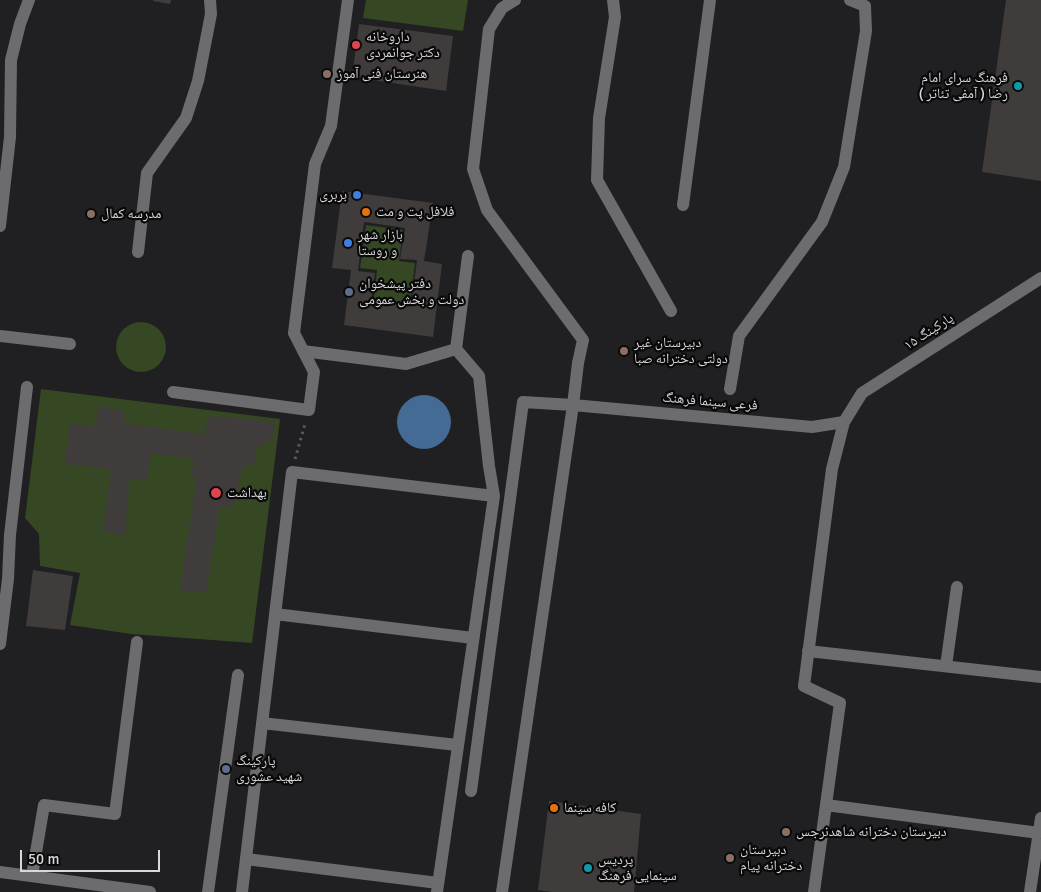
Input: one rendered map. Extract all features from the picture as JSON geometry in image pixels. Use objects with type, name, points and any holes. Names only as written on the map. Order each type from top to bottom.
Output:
[{"type":"street","points":[[0,226],[10,137],[11,60],[20,24],[29,0]]},
{"type":"street","points":[[138,252],[147,173],[186,118],[198,81],[211,14],[210,0]]},
{"type":"street","points":[[173,392],[309,410],[314,372],[294,333],[315,164],[331,126],[348,0]]},
{"type":"street","points":[[502,892],[578,363],[583,340],[487,210],[473,169],[489,30],[502,8],[515,0]]},
{"type":"street","points":[[613,0],[615,17],[599,118],[597,180],[671,311]]},
{"type":"street","points":[[683,205],[710,0]]},
{"type":"street","points":[[730,389],[739,336],[822,222],[844,167],[866,32],[865,6],[850,0]]},
{"type":"street","points":[[246,859],[438,888],[494,496],[479,376],[456,349],[468,256]]},
{"type":"street","name":"پارکینگ ۱۵","points":[[826,805],[840,703],[804,686],[832,469],[844,422],[862,394],[1041,278]]},
{"type":"street","points":[[0,336],[70,344]]},
{"type":"street","points":[[303,351],[406,364],[456,349]]},
{"type":"street","points":[[0,644],[4,579],[27,387]]},
{"type":"street","name":"فرعی سینما فرهنگ","points":[[471,791],[522,402],[812,427],[844,422]]},
{"type":"street","points":[[242,892],[292,472],[494,496]]},
{"type":"street","points":[[946,666],[957,587]]},
{"type":"street","points":[[275,614],[473,638]]},
{"type":"street","points":[[32,876],[44,805],[115,814],[137,642]]},
{"type":"street","points":[[808,651],[1041,677]]},
{"type":"street","points":[[208,892],[238,675]]},
{"type":"street","points":[[262,722],[457,745]]},
{"type":"street","points":[[814,892],[826,805],[1039,833]]},
{"type":"street","points":[[1030,892],[1041,818]]},
{"type":"street","points":[[0,872],[150,892]]},
{"type":"path","points":[[292,472],[309,410]]},
{"type":"green space","points":[[366,0],[468,0],[463,31],[363,18]]},
{"type":"green space","points":[[366,225],[403,230],[399,261],[415,263],[410,303],[374,299],[377,270],[360,268]]},
{"type":"green space","points":[[141,322],[151,324],[159,329],[164,337],[166,347],[164,357],[159,365],[151,370],[141,372],[131,370],[123,365],[118,357],[116,347],[118,337],[123,329],[131,324]]},
{"type":"green space","points":[[41,389],[280,419],[252,643],[131,634],[70,625],[80,573],[40,566],[39,534],[25,518]]},
{"type":"water","points":[[419,395],[429,395],[439,399],[447,407],[451,422],[447,437],[439,445],[429,449],[419,449],[409,445],[401,437],[397,427],[397,417],[401,407],[409,399]]},
{"type":"building","points":[[153,0],[171,0],[170,4]]},
{"type":"building","name":"فرهنگ سرای امام رضا ( آمفی تئاتر )","points":[[1006,0],[1041,0],[1041,181],[982,172]]},
{"type":"building","points":[[359,24],[453,36],[446,91],[352,77]]},
{"type":"building","points":[[342,191],[433,203],[424,261],[442,264],[433,337],[344,325],[351,270],[332,268]],"holes":[[[364,222],[405,228],[400,259],[417,260],[411,306],[371,300],[375,273],[358,271]]]},
{"type":"building","name":"بهداشت","points":[[98,406],[124,411],[125,423],[204,435],[209,416],[275,422],[272,439],[257,448],[254,465],[243,465],[234,506],[220,507],[206,592],[180,591],[197,478],[191,477],[194,459],[151,453],[147,480],[129,479],[125,536],[103,531],[111,469],[65,464],[70,424],[96,427]]},
{"type":"building","points":[[33,570],[73,576],[65,630],[26,626]]},
{"type":"building","name":"پردیس سینمایی فرهنگ","points":[[549,801],[641,814],[634,892],[553,892],[538,890]]},
{"type":"place","name":"داروخانه دکتر جوانمردی","points":[[356,45]]},
{"type":"place","name":"هنرستان فنی آموز","points":[[327,74]]},
{"type":"place","name":"فرهنگ سرای امام رضا ( آمفی تئاتر )","points":[[1018,86]]},
{"type":"place","name":"بربری","points":[[357,195]]},
{"type":"place","name":"فلافل پت و مت","points":[[366,212]]},
{"type":"place","name":"مدرسه کمال","points":[[91,214]]},
{"type":"place","name":"بازار شهر و روستا","points":[[348,243]]},
{"type":"place","name":"دفتر پیشخوان دولت و بخش عمومی","points":[[349,292]]},
{"type":"place","name":"دبیرستان غیر دولتی دخترانه صبا","points":[[624,351]]},
{"type":"place","name":"بهداشت","points":[[216,493]]},
{"type":"place","name":"پارکینگ شهید عشوری","points":[[226,769]]},
{"type":"place","name":"کافه سینما","points":[[554,808]]},
{"type":"place","name":"دبیرستان دخترانه شاهدنرجس","points":[[786,832]]},
{"type":"place","name":"دبیرستان دخترانه پیام","points":[[730,858]]},
{"type":"place","name":"پردیس سینمایی فرهنگ","points":[[588,868]]}]
